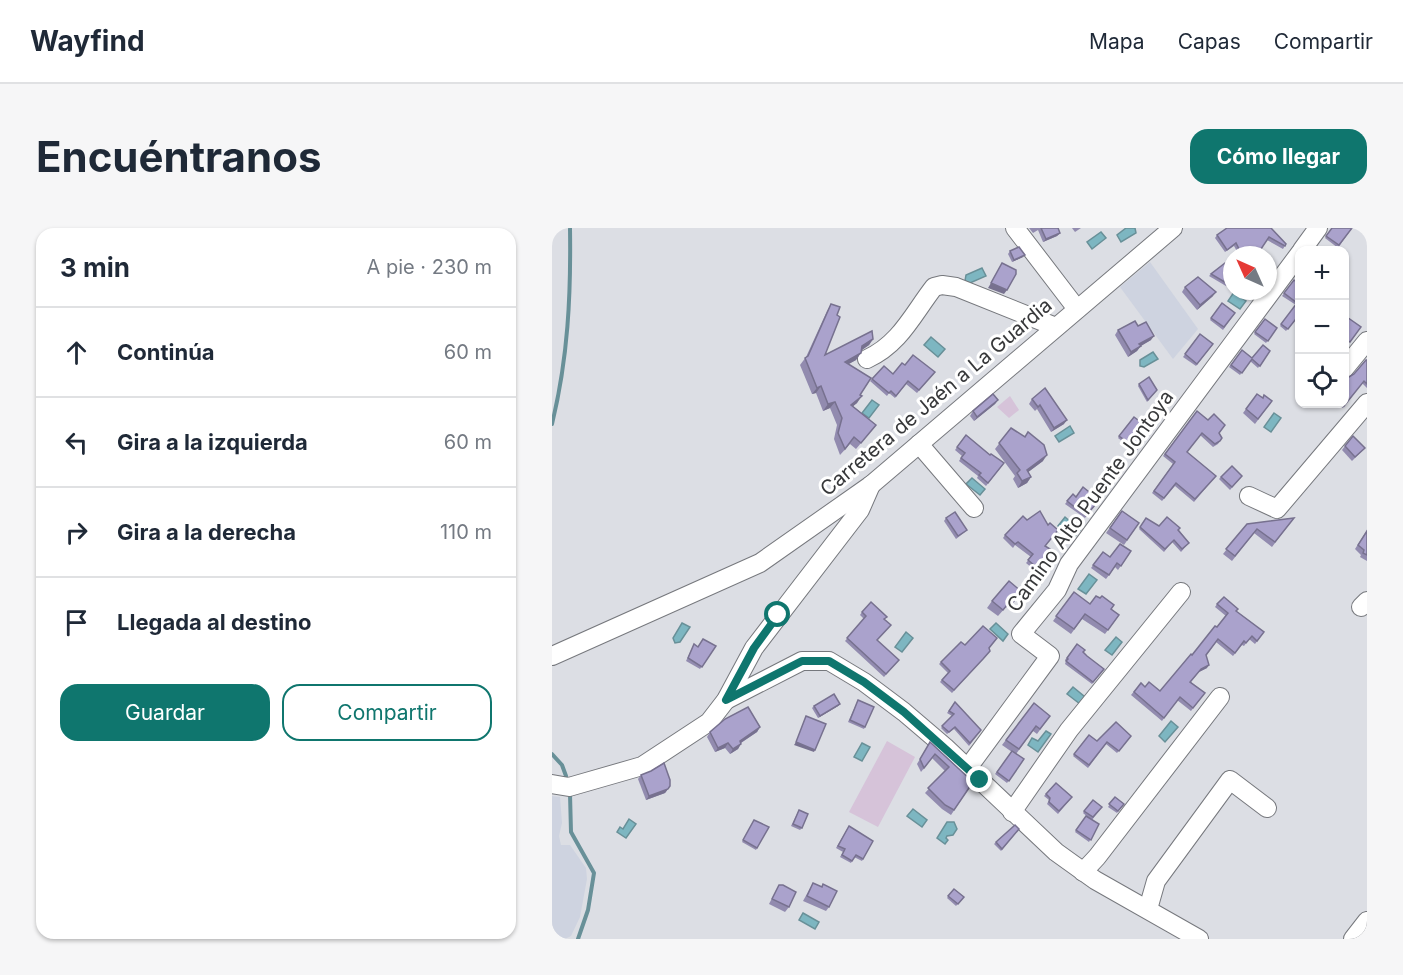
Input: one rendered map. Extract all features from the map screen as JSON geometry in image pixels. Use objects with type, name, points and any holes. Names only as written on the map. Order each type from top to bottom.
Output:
[{"type":"street","points":[[1015,228],[1077,309]]},
{"type":"street","name":"Carretera de Jaén a La Guardia","points":[[552,656],[760,563],[871,484],[1173,228]]},
{"type":"street","name":"Camino Alto Puente Jontoya","points":[[1305,246],[1318,228]]},
{"type":"street","name":"Camino Alto Puente Jontoya","points":[[968,768],[1050,656],[1021,634],[1057,590],[1069,564],[1295,260]]},
{"type":"street","points":[[867,359],[892,343],[912,320],[934,287],[942,285],[956,287],[1056,327]]},
{"type":"street","points":[[1349,363],[1367,341]]},
{"type":"street","points":[[1249,496],[1277,509],[1367,403]]},
{"type":"street","points":[[919,444],[974,507]]},
{"type":"street","points":[[552,784],[569,787],[642,766],[709,722],[726,700],[754,648],[860,510],[871,484]]},
{"type":"street","points":[[1012,812],[1069,730],[1181,591]]},
{"type":"street","points":[[726,700],[802,661],[829,661],[864,682],[904,712],[968,768],[1056,852],[1095,880],[1199,939]]},
{"type":"street","points":[[1083,872],[1220,697]]},
{"type":"street","points":[[1148,909],[1156,881],[1230,780],[1268,808]]},
{"type":"street","points":[[1353,939],[1367,921]]},
{"type":"shaded area","points":[[1150,262],[1198,329],[1173,359],[1120,287]]},
{"type":"shaded area","points":[[1010,396],[1019,410],[1009,418],[997,407]]},
{"type":"shaded area","points":[[887,741],[915,757],[878,827],[849,812]]},
{"type":"shaded area","points":[[552,796],[560,797],[562,823],[559,836],[561,845],[570,845],[586,868],[587,879],[580,917],[571,936],[565,939],[552,939]]},
{"type":"water","points":[[1126,228],[1135,228],[1136,233],[1121,242],[1117,235]]},
{"type":"water","points":[[1101,232],[1106,238],[1092,249],[1087,242]]},
{"type":"water","points":[[982,268],[986,276],[970,283],[965,281],[966,275]]},
{"type":"water","points":[[1245,300],[1246,301],[1240,309],[1228,301]]},
{"type":"water","points":[[931,337],[945,349],[938,357],[924,345]]},
{"type":"water","points":[[1153,352],[1158,359],[1144,367],[1140,366],[1140,360]]},
{"type":"water","points":[[872,400],[879,405],[869,418],[862,413]]},
{"type":"water","points":[[1274,413],[1281,418],[1271,432],[1264,427]]},
{"type":"water","points":[[1070,426],[1074,433],[1059,442],[1055,436]]},
{"type":"water","points":[[972,478],[985,489],[980,495],[966,484]]},
{"type":"water","points":[[1065,517],[1080,530],[1073,539],[1058,526]]},
{"type":"water","points":[[1089,574],[1097,580],[1086,594],[1078,589]]},
{"type":"water","points":[[682,623],[690,627],[680,642],[675,643],[673,638]]},
{"type":"water","points":[[996,623],[1008,634],[1003,641],[990,629]]},
{"type":"water","points":[[906,632],[913,638],[902,652],[895,647]]},
{"type":"water","points":[[1116,637],[1122,642],[1112,655],[1105,650]]},
{"type":"water","points":[[1073,687],[1085,697],[1080,704],[1067,694]]},
{"type":"water","points":[[1171,721],[1178,727],[1165,742],[1159,736]]},
{"type":"water","points":[[1046,731],[1051,734],[1038,752],[1028,745],[1032,738],[1038,741]]},
{"type":"water","points":[[862,743],[870,747],[862,761],[854,757]]},
{"type":"water","points":[[913,809],[927,820],[922,827],[907,816]]},
{"type":"water","points":[[629,819],[636,824],[626,838],[617,832],[620,827],[623,829]]},
{"type":"water","points":[[947,822],[954,822],[957,829],[953,835],[947,836],[948,840],[945,844],[937,838]]},
{"type":"water","points":[[803,913],[819,922],[815,929],[799,920]]},
{"type":"building","points":[[1041,228],[1058,228],[1060,233],[1046,239]]},
{"type":"building","points":[[1227,228],[1271,228],[1286,244],[1285,246],[1269,237],[1263,246],[1238,246],[1236,243],[1232,246],[1224,246],[1217,235]]},
{"type":"building","points":[[1332,228],[1352,228],[1339,245],[1326,236]]},
{"type":"building","points":[[1019,247],[1025,255],[1014,260],[1010,251]]},
{"type":"building","points":[[1002,263],[1016,270],[1007,290],[991,283]]},
{"type":"building","points":[[1223,265],[1223,281],[1211,274]]},
{"type":"building","points":[[1198,277],[1216,292],[1200,305],[1185,287]]},
{"type":"building","points":[[1294,280],[1295,281],[1295,301],[1284,293]]},
{"type":"building","points":[[1222,303],[1235,313],[1224,327],[1211,318]]},
{"type":"building","points":[[831,304],[840,307],[837,315],[840,317],[825,355],[872,331],[873,339],[862,346],[861,353],[845,362],[871,378],[860,395],[862,396],[851,405],[876,425],[861,443],[854,437],[845,449],[838,433],[842,418],[835,402],[828,404],[821,386],[817,388],[805,358],[808,356]]},
{"type":"building","points":[[1295,306],[1295,320],[1288,329],[1281,324]]},
{"type":"building","points":[[1265,319],[1277,328],[1268,341],[1255,332]]},
{"type":"building","points":[[1349,319],[1361,327],[1349,341]]},
{"type":"building","points":[[1135,321],[1138,326],[1146,322],[1154,336],[1139,344],[1141,346],[1131,352],[1118,330]]},
{"type":"building","points":[[1200,334],[1213,344],[1197,364],[1185,354]]},
{"type":"building","points":[[1263,345],[1270,351],[1260,366],[1252,359],[1242,373],[1231,365],[1242,350],[1252,358]]},
{"type":"building","points":[[913,355],[935,372],[919,390],[908,381],[896,396],[872,379],[884,366],[893,374]]},
{"type":"building","points":[[1367,360],[1367,384],[1364,381],[1349,400],[1349,377]]},
{"type":"building","points":[[1149,377],[1157,390],[1148,400],[1139,384]]},
{"type":"building","points":[[1045,388],[1067,420],[1054,428],[1040,405],[1038,407],[1032,399]]},
{"type":"building","points":[[993,394],[998,400],[977,417],[973,411]]},
{"type":"building","points":[[1257,394],[1263,398],[1264,395],[1272,401],[1258,419],[1246,409]]},
{"type":"building","points":[[1197,411],[1208,420],[1214,414],[1225,425],[1219,433],[1222,438],[1220,441],[1215,444],[1202,433],[1187,452],[1216,476],[1195,499],[1176,483],[1164,498],[1154,491],[1175,462],[1165,454]]},
{"type":"building","points":[[1134,417],[1151,430],[1137,449],[1119,436]]},
{"type":"building","points":[[1011,428],[1025,437],[1028,432],[1044,445],[1047,455],[1027,470],[1031,477],[1022,481],[1017,473],[1020,470],[999,443]]},
{"type":"building","points":[[966,435],[990,455],[1004,463],[988,483],[979,475],[981,473],[961,458],[965,453],[957,447]]},
{"type":"building","points":[[1353,436],[1365,448],[1355,457],[1345,446]]},
{"type":"building","points":[[1232,466],[1242,476],[1232,487],[1221,477]]},
{"type":"building","points":[[1083,487],[1099,500],[1086,516],[1067,501],[1073,494],[1076,497]]},
{"type":"building","points":[[1040,511],[1048,525],[1050,523],[1058,530],[1045,546],[1050,549],[1045,555],[1050,559],[1040,570],[1028,560],[1033,554],[1018,542],[1015,544],[1005,535],[1023,516],[1027,520]]},
{"type":"building","points":[[1122,511],[1139,523],[1127,540],[1110,528]]},
{"type":"building","points":[[955,512],[967,530],[958,536],[946,518]]},
{"type":"building","points":[[1167,517],[1180,528],[1178,530],[1189,543],[1182,549],[1174,540],[1165,549],[1140,527],[1146,518],[1159,526]]},
{"type":"building","points":[[1294,518],[1275,542],[1257,529],[1235,556],[1226,549],[1247,524]]},
{"type":"building","points":[[1367,531],[1367,555],[1358,545]]},
{"type":"building","points":[[1120,544],[1131,551],[1121,566],[1117,563],[1109,575],[1093,565],[1103,552],[1110,557]]},
{"type":"building","points":[[1009,581],[1022,592],[1003,610],[992,601]]},
{"type":"building","points":[[1074,592],[1090,604],[1096,596],[1100,598],[1102,596],[1114,605],[1111,609],[1119,615],[1108,630],[1085,614],[1074,629],[1056,616]]},
{"type":"building","points":[[1224,597],[1238,609],[1236,611],[1264,632],[1257,641],[1252,636],[1246,643],[1244,641],[1235,653],[1218,639],[1206,655],[1209,665],[1201,669],[1190,682],[1205,693],[1193,708],[1180,697],[1164,718],[1134,692],[1141,683],[1145,687],[1149,682],[1160,691],[1228,613],[1217,604]]},
{"type":"building","points":[[871,602],[887,617],[884,619],[891,625],[877,640],[899,660],[886,674],[847,638],[866,616],[862,612]]},
{"type":"building","points":[[983,626],[997,638],[989,648],[990,651],[954,690],[942,680],[950,671],[941,662],[961,642],[965,645]]},
{"type":"building","points":[[703,639],[716,646],[702,667],[688,658],[694,644],[698,647]]},
{"type":"building","points":[[1077,644],[1085,650],[1083,652],[1087,656],[1104,669],[1093,682],[1066,661]]},
{"type":"building","points":[[834,694],[840,704],[820,716],[814,706]]},
{"type":"building","points":[[858,700],[874,707],[865,727],[850,720]]},
{"type":"building","points":[[955,702],[981,730],[970,743],[955,727],[949,732],[942,726],[954,714],[949,711]]},
{"type":"building","points":[[1034,703],[1050,716],[1040,729],[1036,726],[1019,749],[1006,740]]},
{"type":"building","points":[[748,707],[760,727],[733,749],[728,743],[718,748],[710,732],[725,719]]},
{"type":"building","points":[[806,716],[826,724],[815,750],[796,742]]},
{"type":"building","points":[[1116,722],[1131,736],[1119,751],[1107,742],[1089,765],[1074,754],[1089,735],[1097,741]]},
{"type":"building","points":[[930,742],[973,782],[954,810],[945,805],[928,788],[949,767],[935,754],[924,768],[920,759]]},
{"type":"building","points":[[1012,751],[1024,759],[1009,781],[997,772]]},
{"type":"building","points":[[664,763],[670,786],[668,789],[649,796],[641,775]]},
{"type":"building","points":[[1056,783],[1072,797],[1059,811],[1049,802],[1050,798],[1046,794]]},
{"type":"building","points":[[1115,797],[1124,804],[1118,811],[1109,804]]},
{"type":"building","points":[[1093,800],[1102,807],[1093,817],[1084,811]]},
{"type":"building","points":[[799,810],[808,814],[802,828],[793,824]]},
{"type":"building","points":[[1086,816],[1099,824],[1091,840],[1076,830]]},
{"type":"building","points":[[754,820],[769,827],[757,848],[743,840]]},
{"type":"building","points":[[1015,825],[1019,829],[1002,849],[996,842]]},
{"type":"building","points":[[849,826],[873,841],[863,859],[856,855],[852,861],[842,855],[845,849],[838,846]]},
{"type":"building","points":[[813,883],[822,887],[823,884],[837,891],[829,907],[807,896]]},
{"type":"building","points":[[779,885],[796,892],[789,907],[772,899]]},
{"type":"building","points":[[954,889],[964,897],[958,904],[948,896]]},
{"type":"waterway","points":[[552,424],[562,375],[567,327],[570,228]]},
{"type":"waterway","points":[[552,754],[562,765],[566,776]]},
{"type":"waterway","points":[[570,794],[571,832],[594,873],[588,910],[578,939]]},
{"type":"route","points":[[778,615],[754,648],[726,700],[802,661],[829,661],[864,682],[904,712],[980,780]]}]
